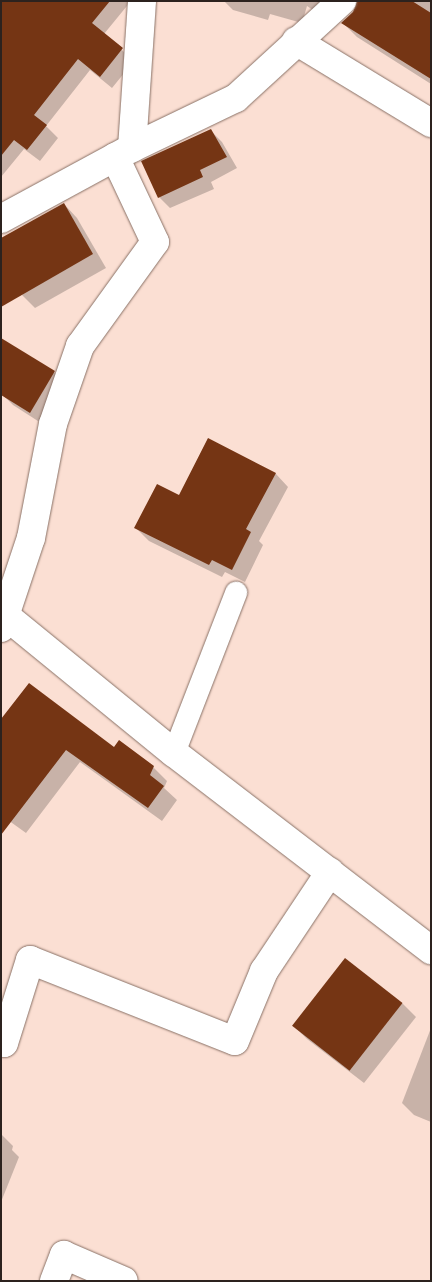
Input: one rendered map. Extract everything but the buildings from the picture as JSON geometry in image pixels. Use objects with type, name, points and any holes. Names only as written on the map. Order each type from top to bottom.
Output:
[{"type":"street","points":[[142,1],[124,152],[154,242],[80,346],[52,424],[31,538],[3,619],[431,950]]},
{"type":"street","points":[[1,219],[124,152],[236,98],[296,41],[342,1]]},
{"type":"street","points":[[296,41],[431,123]]},
{"type":"street","points":[[1,1042],[4,1043],[30,960],[235,1041],[264,971],[330,872]]},
{"type":"street","points":[[54,1281],[64,1255],[124,1281]]},
{"type":"lane","points":[[174,753],[236,594]]}]
